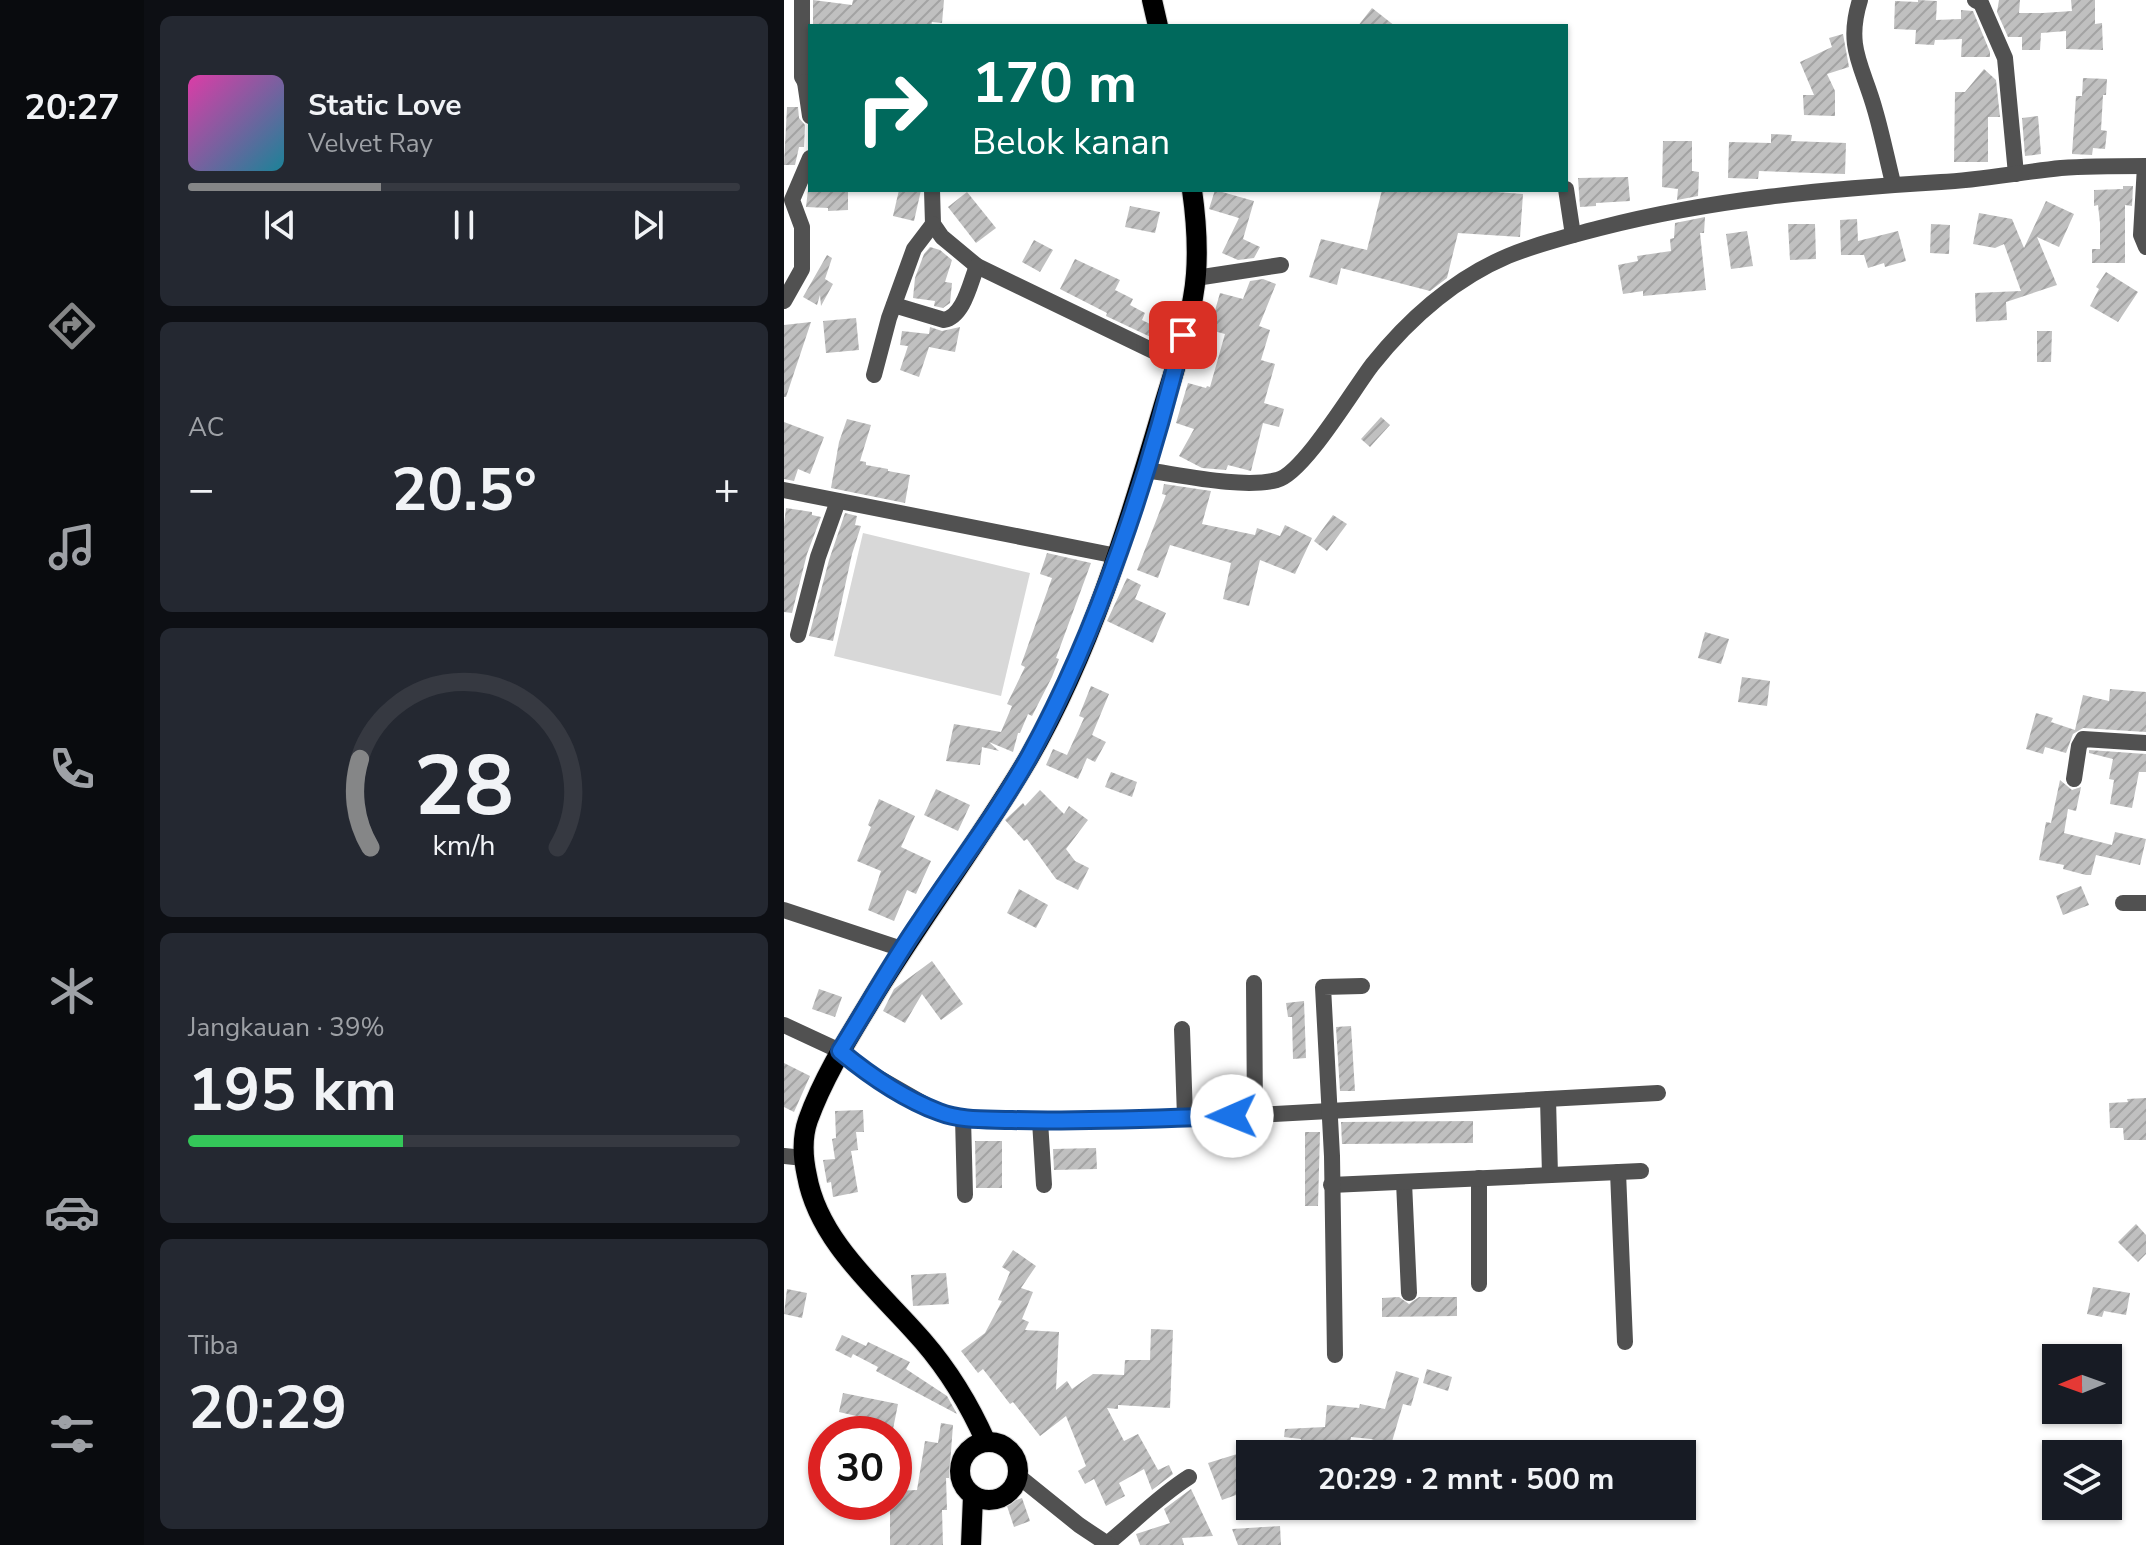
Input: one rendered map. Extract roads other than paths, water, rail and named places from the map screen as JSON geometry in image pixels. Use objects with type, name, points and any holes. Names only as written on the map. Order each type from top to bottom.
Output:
[{"type":"main road","points":[[1152,0],[1158,24]]},
{"type":"main road","points":[[986,1442],[969,1403],[925,1343],[881,1295],[825,1225],[794,1157],[840,1051],[902,949],[1027,759],[1064,688],[1117,556],[1176,362],[1196,278],[1192,192]]},
{"type":"main road","points":[[971,1545],[973,1496],[961,1476],[962,1460],[971,1448],[986,1442],[994,1442],[1010,1450],[1017,1466],[1015,1483],[1004,1496],[989,1500],[973,1496]]},
{"type":"street","points":[[802,0],[802,77],[807,83]]},
{"type":"street","points":[[1860,0],[1853,38],[1858,63],[1875,107],[1893,183]]},
{"type":"street","points":[[1975,0],[1981,3],[2005,58],[2016,174]]},
{"type":"street","points":[[784,301],[802,269],[802,227],[792,200],[808,163]]},
{"type":"street","points":[[1145,470],[1257,484],[1281,480],[1299,466],[1373,364],[1444,293],[1479,270],[1509,256],[1573,235],[1673,210],[1893,183],[1943,182],[2063,168],[2146,166],[2141,235],[2146,247]]},
{"type":"street","points":[[932,192],[933,224],[942,237],[977,266],[1176,362]]},
{"type":"street","points":[[1566,192],[1573,235]]},
{"type":"street","points":[[874,375],[914,249],[933,224]]},
{"type":"street","points":[[1196,278],[1281,265]]},
{"type":"street","points":[[894,305],[944,320],[951,318],[958,313],[977,266]]},
{"type":"street","points":[[784,490],[1117,556]]},
{"type":"street","points":[[798,635],[818,557],[838,501]]},
{"type":"street","points":[[2074,779],[2080,740],[2146,743]]},
{"type":"street","points":[[2123,903],[2146,903]]},
{"type":"street","points":[[784,910],[902,949]]},
{"type":"street","points":[[1254,983],[1255,1115]]},
{"type":"street","points":[[1335,1355],[1323,987],[1362,986]]},
{"type":"street","points":[[784,1025],[840,1051],[893,1088],[938,1112],[963,1118],[1040,1121],[1255,1115],[1658,1093]]},
{"type":"street","points":[[1182,1029],[1185,1117]]},
{"type":"street","points":[[1548,1099],[1550,1175]]},
{"type":"street","points":[[963,1118],[965,1195]]},
{"type":"street","points":[[1040,1121],[1044,1185]]},
{"type":"street","points":[[1331,1185],[1641,1171]]},
{"type":"street","points":[[1618,1172],[1625,1342]]},
{"type":"street","points":[[1479,1178],[1479,1284]]},
{"type":"street","points":[[1404,1182],[1409,1293]]},
{"type":"street","points":[[1017,1475],[1108,1544],[1154,1506],[1159,1498],[1189,1477]]}]
